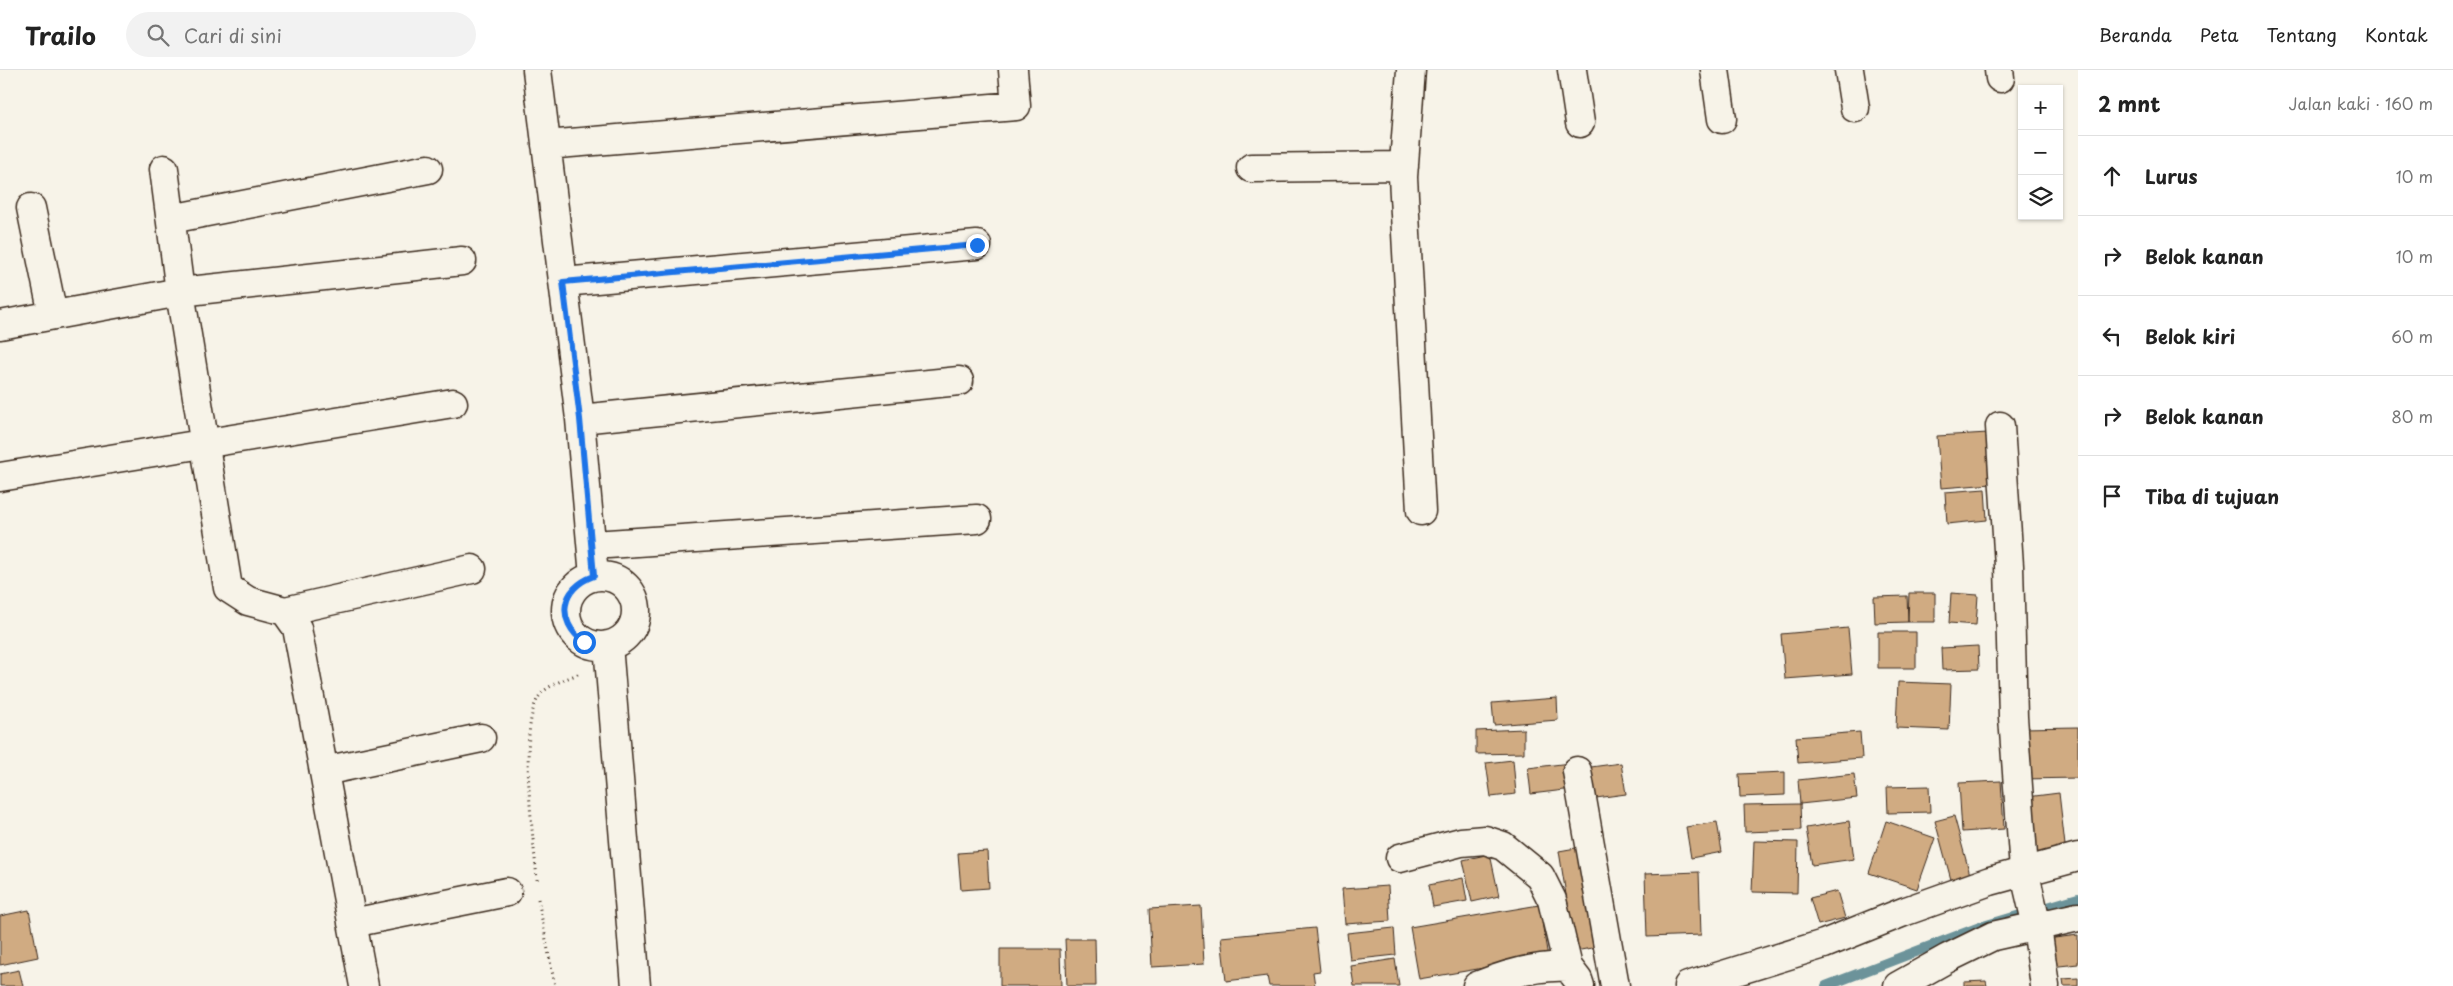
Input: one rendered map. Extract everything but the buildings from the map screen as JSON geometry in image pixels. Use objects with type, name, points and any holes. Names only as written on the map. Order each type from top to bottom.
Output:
[{"type":"street","points":[[537,70],[580,419],[593,545],[594,576]]},
{"type":"street","points":[[546,145],[1016,106],[1013,70]]},
{"type":"street","points":[[1411,70],[1404,166],[1421,511]]},
{"type":"street","points":[[1572,70],[1580,123]]},
{"type":"street","points":[[1715,70],[1722,119]]},
{"type":"street","points":[[1850,70],[1855,108]]},
{"type":"street","points":[[1251,168],[1404,166]]},
{"type":"street","points":[[164,169],[180,292],[228,588],[248,601],[285,612],[472,569]]},
{"type":"street","points":[[170,219],[428,169]]},
{"type":"street","points":[[31,208],[53,315]]},
{"type":"street","points":[[563,282],[977,245]]},
{"type":"street","points":[[0,325],[180,292],[462,261]]},
{"type":"street","points":[[580,419],[959,381]]},
{"type":"street","points":[[0,477],[452,404]]},
{"type":"street","points":[[2000,426],[2014,717],[2026,879],[2037,923],[2045,986]]},
{"type":"street","points":[[593,545],[977,519]]},
{"type":"street","points":[[594,576],[606,576],[618,580],[628,588],[634,598],[637,610],[634,622],[628,633],[619,641],[605,645],[595,646],[584,642],[574,634],[568,624],[565,612],[567,599],[573,589],[582,580],[594,576]]},
{"type":"street","points":[[285,612],[297,628],[364,986]]},
{"type":"street","points":[[605,645],[636,986]]},
{"type":"street","points":[[324,771],[481,738]]},
{"type":"street","points":[[1577,772],[1615,986]]},
{"type":"street","points":[[1400,858],[1462,842],[1485,840],[1503,846],[1540,876],[1552,900],[1574,977]]},
{"type":"street","points":[[1688,986],[1824,944],[1906,911],[2026,879],[2078,857]]},
{"type":"street","points":[[352,923],[507,892]]},
{"type":"street","points":[[1898,986],[1993,936],[2037,923],[2078,917]]},
{"type":"street","points":[[1477,986],[1492,980],[1545,968],[1574,977]]},
{"type":"path","points":[[537,886],[529,772],[530,716],[540,694],[547,688],[580,673],[592,662],[605,645]]},
{"type":"path","points":[[538,896],[555,986]]},
{"type":"waterway","points":[[1826,986],[1980,927],[2078,898]]},
{"type":"route","points":[[584,642],[574,634],[568,624],[565,612],[567,599],[573,589],[582,580],[594,576],[593,545],[580,419],[563,282],[977,245]]}]
